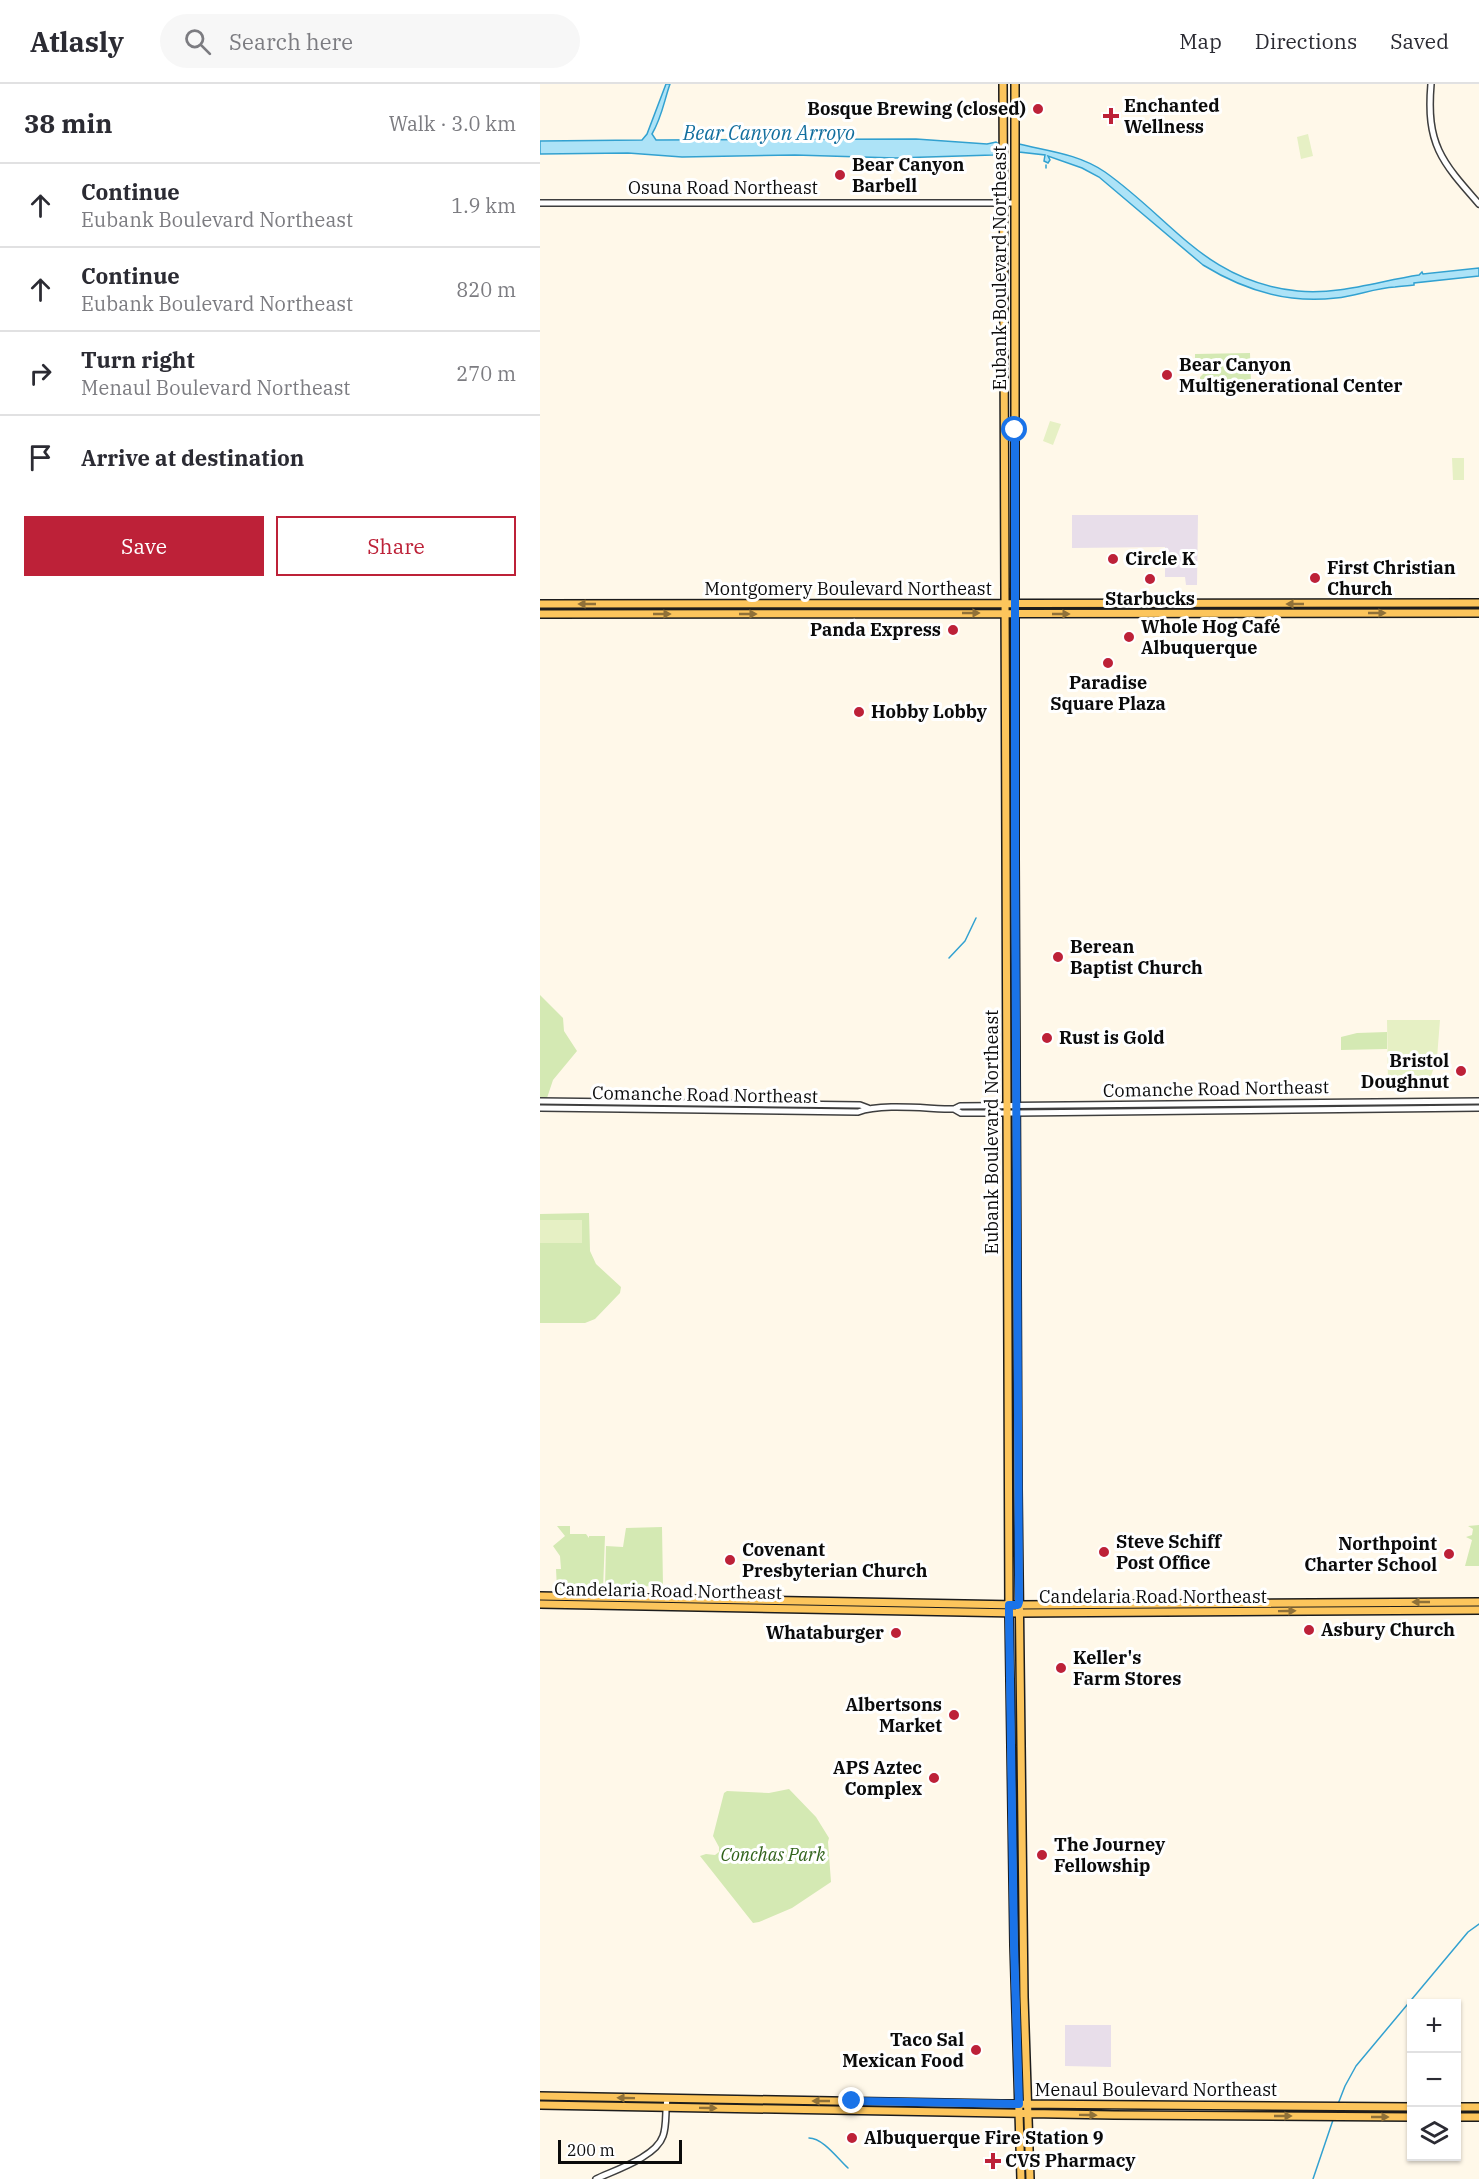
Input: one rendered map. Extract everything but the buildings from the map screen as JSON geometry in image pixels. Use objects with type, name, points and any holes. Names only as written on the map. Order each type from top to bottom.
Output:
[{"type":"main road","name":"Eubank Boulevard Northeast","points":[[1003,84],[1009,1609],[1020,2176]]},
{"type":"main road","name":"Eubank Boulevard Northeast","points":[[1015,84],[1014,614],[1019,1609],[1024,1997],[1030,2176]]},
{"type":"main road","name":"Montgomery Boulevard Northeast","points":[[540,604],[1479,603]]},
{"type":"main road","points":[[911,614],[914,610],[938,609],[941,604]]},
{"type":"main road","name":"Montgomery Boulevard Northeast","points":[[540,614],[1479,613]]},
{"type":"main road","name":"Candelaria Road Northeast","points":[[540,1596],[1009,1609]]},
{"type":"main road","name":"Candelaria Road Northeast","points":[[1019,1609],[1479,1602]]},
{"type":"main road","name":"Candelaria Road Northeast","points":[[540,1604],[1009,1609],[1479,1610]]},
{"type":"main road","name":"Menaul Boulevard Northeast","points":[[540,2096],[666,2103],[1019,2114],[1407,2117]]},
{"type":"main road","points":[[905,2111],[912,2106],[925,2107],[937,2103]]},
{"type":"main road","points":[[955,2112],[956,2103]]},
{"type":"main road","name":"Menaul Boulevard Northeast","points":[[540,2105],[956,2103],[1407,2107]]},
{"type":"main road","points":[[1461,2107],[1479,2107]]},
{"type":"main road","points":[[1461,2117],[1479,2117]]},
{"type":"main road","points":[[1020,2176],[1030,2176]]},
{"type":"street","points":[[1431,84],[1430,121],[1437,149],[1449,170],[1479,204]]},
{"type":"street","name":"Osuna Road Northeast","points":[[540,204],[1015,203]]},
{"type":"street","name":"Comanche Road Northeast","points":[[540,1101],[552,1105]]},
{"type":"street","name":"Comanche Road Northeast","points":[[1016,1110],[1479,1101]]},
{"type":"street","name":"Comanche Road Northeast","points":[[540,1108],[552,1105],[858,1112],[868,1108],[954,1109],[960,1106],[1016,1110],[1479,1108]]},
{"type":"street","points":[[597,2179],[644,2156],[656,2147],[665,2130],[666,2103]]},
{"type":"shaded area","points":[[1072,515],[1198,515],[1197,585],[1186,585],[1185,577],[1165,577],[1165,547],[1072,548]]},
{"type":"shaded area","points":[[1065,2025],[1111,2025],[1111,2067],[1065,2066]]},
{"type":"green space","points":[[1308,134],[1313,156],[1301,159],[1297,137]]},
{"type":"green space","points":[[1250,353],[1251,384],[1200,384],[1200,377],[1205,372],[1206,364],[1200,358],[1195,358],[1195,354]]},
{"type":"green space","points":[[1050,421],[1061,424],[1053,445],[1043,441]]},
{"type":"green space","points":[[1452,458],[1464,458],[1464,480],[1453,480]]},
{"type":"green space","points":[[540,995],[563,1018],[564,1031],[577,1051],[553,1080],[547,1098],[540,1098]]},
{"type":"green space","points":[[1387,1020],[1440,1020],[1437,1058],[1429,1082],[1388,1082]]},
{"type":"green space","points":[[1387,1032],[1387,1049],[1341,1050],[1341,1037],[1357,1033]]},
{"type":"green space","points":[[589,1213],[590,1251],[596,1264],[621,1287],[620,1293],[595,1319],[585,1323],[540,1323],[540,1214]]},
{"type":"green space","points":[[540,1220],[582,1220],[582,1243],[540,1243]]},
{"type":"green space","points":[[1479,1525],[1479,1566],[1465,1566],[1472,1540],[1466,1537],[1472,1535],[1473,1529],[1468,1526]]},
{"type":"green space","points":[[557,1526],[570,1526],[570,1534],[586,1534],[589,1538],[589,1536],[605,1536],[603,1590],[557,1589],[556,1569],[561,1569],[560,1556],[553,1546],[565,1536]]},
{"type":"green space","points":[[662,1527],[663,1586],[605,1587],[606,1546],[623,1547],[626,1528]]},
{"type":"green space","name":"Conchas Park","points":[[789,1789],[816,1817],[829,1838],[831,1882],[792,1908],[753,1923],[700,1856],[715,1855],[719,1852],[713,1836],[724,1793],[727,1791],[769,1793]]},
{"type":"water","points":[[666,84],[670,84],[661,115],[652,134],[656,140],[916,139],[987,144],[996,142],[999,144],[998,151],[993,155],[895,158],[795,155],[682,157],[628,153],[540,154],[540,141],[642,140],[647,134]]},
{"type":"water","points":[[1019,144],[1063,154],[1095,166],[1129,191],[1214,262],[1266,285],[1313,292],[1359,287],[1419,275],[1422,272],[1423,274],[1479,268],[1479,276],[1414,283],[1414,285],[1336,298],[1300,299],[1266,293],[1233,281],[1203,265],[1099,177],[1082,168],[1048,156],[1050,160],[1048,163],[1044,161],[1045,155],[1019,152]]},
{"type":"waterway","points":[[949,958],[965,941],[976,918]]},
{"type":"waterway","points":[[1338,2104],[1356,2066],[1468,1932],[1479,1924]]},
{"type":"waterway","points":[[1313,2179],[1333,2120]]},
{"type":"waterway","points":[[809,2138],[820,2141],[848,2168]]},
{"type":"place","name":"Bosque Brewing (closed)","points":[[1038,109]]},
{"type":"place","name":"Enchanted Wellness","points":[[1111,116]]},
{"type":"place","name":"Bear Canyon Barbell","points":[[840,175]]},
{"type":"place","name":"Bear Canyon Multigenerational Center","points":[[1167,375]]},
{"type":"place","name":"Circle K","points":[[1113,559]]},
{"type":"place","name":"First Christian Church","points":[[1315,578]]},
{"type":"place","name":"Starbucks","points":[[1150,579]]},
{"type":"place","name":"Panda Express","points":[[953,630]]},
{"type":"place","name":"Whole Hog Café Albuquerque","points":[[1129,637]]},
{"type":"place","name":"Paradise Square Plaza","points":[[1108,663]]},
{"type":"place","name":"Hobby Lobby","points":[[859,712]]},
{"type":"place","name":"Berean Baptist Church","points":[[1058,957]]},
{"type":"place","name":"Rust is Gold","points":[[1047,1038]]},
{"type":"place","name":"Bristol Doughnut","points":[[1461,1071]]},
{"type":"place","name":"Steve Schiff Post Office","points":[[1104,1552]]},
{"type":"place","name":"Northpoint Charter School","points":[[1449,1554]]},
{"type":"place","name":"Covenant Presbyterian Church","points":[[730,1560]]},
{"type":"place","name":"Asbury Church","points":[[1309,1630]]},
{"type":"place","name":"Whataburger","points":[[896,1633]]},
{"type":"place","name":"Keller's Farm Stores","points":[[1061,1668]]},
{"type":"place","name":"Albertsons Market","points":[[954,1715]]},
{"type":"place","name":"APS Aztec Complex","points":[[934,1778]]},
{"type":"place","name":"The Journey Fellowship","points":[[1042,1855]]},
{"type":"place","name":"Taco Sal Mexican Food","points":[[976,2050]]},
{"type":"place","name":"Albuquerque Fire Station 9","points":[[852,2138]]},
{"type":"place","name":"CVS Pharmacy","points":[[993,2161]]},
{"type":"route","points":[[852,2101],[1019,2104],[1009,1613],[1009,1605],[1018,1605],[1019,1602],[1015,430]]},
{"type":"water label","name":"Bear Canyon Arroyo","points":[[769,133]]}]
